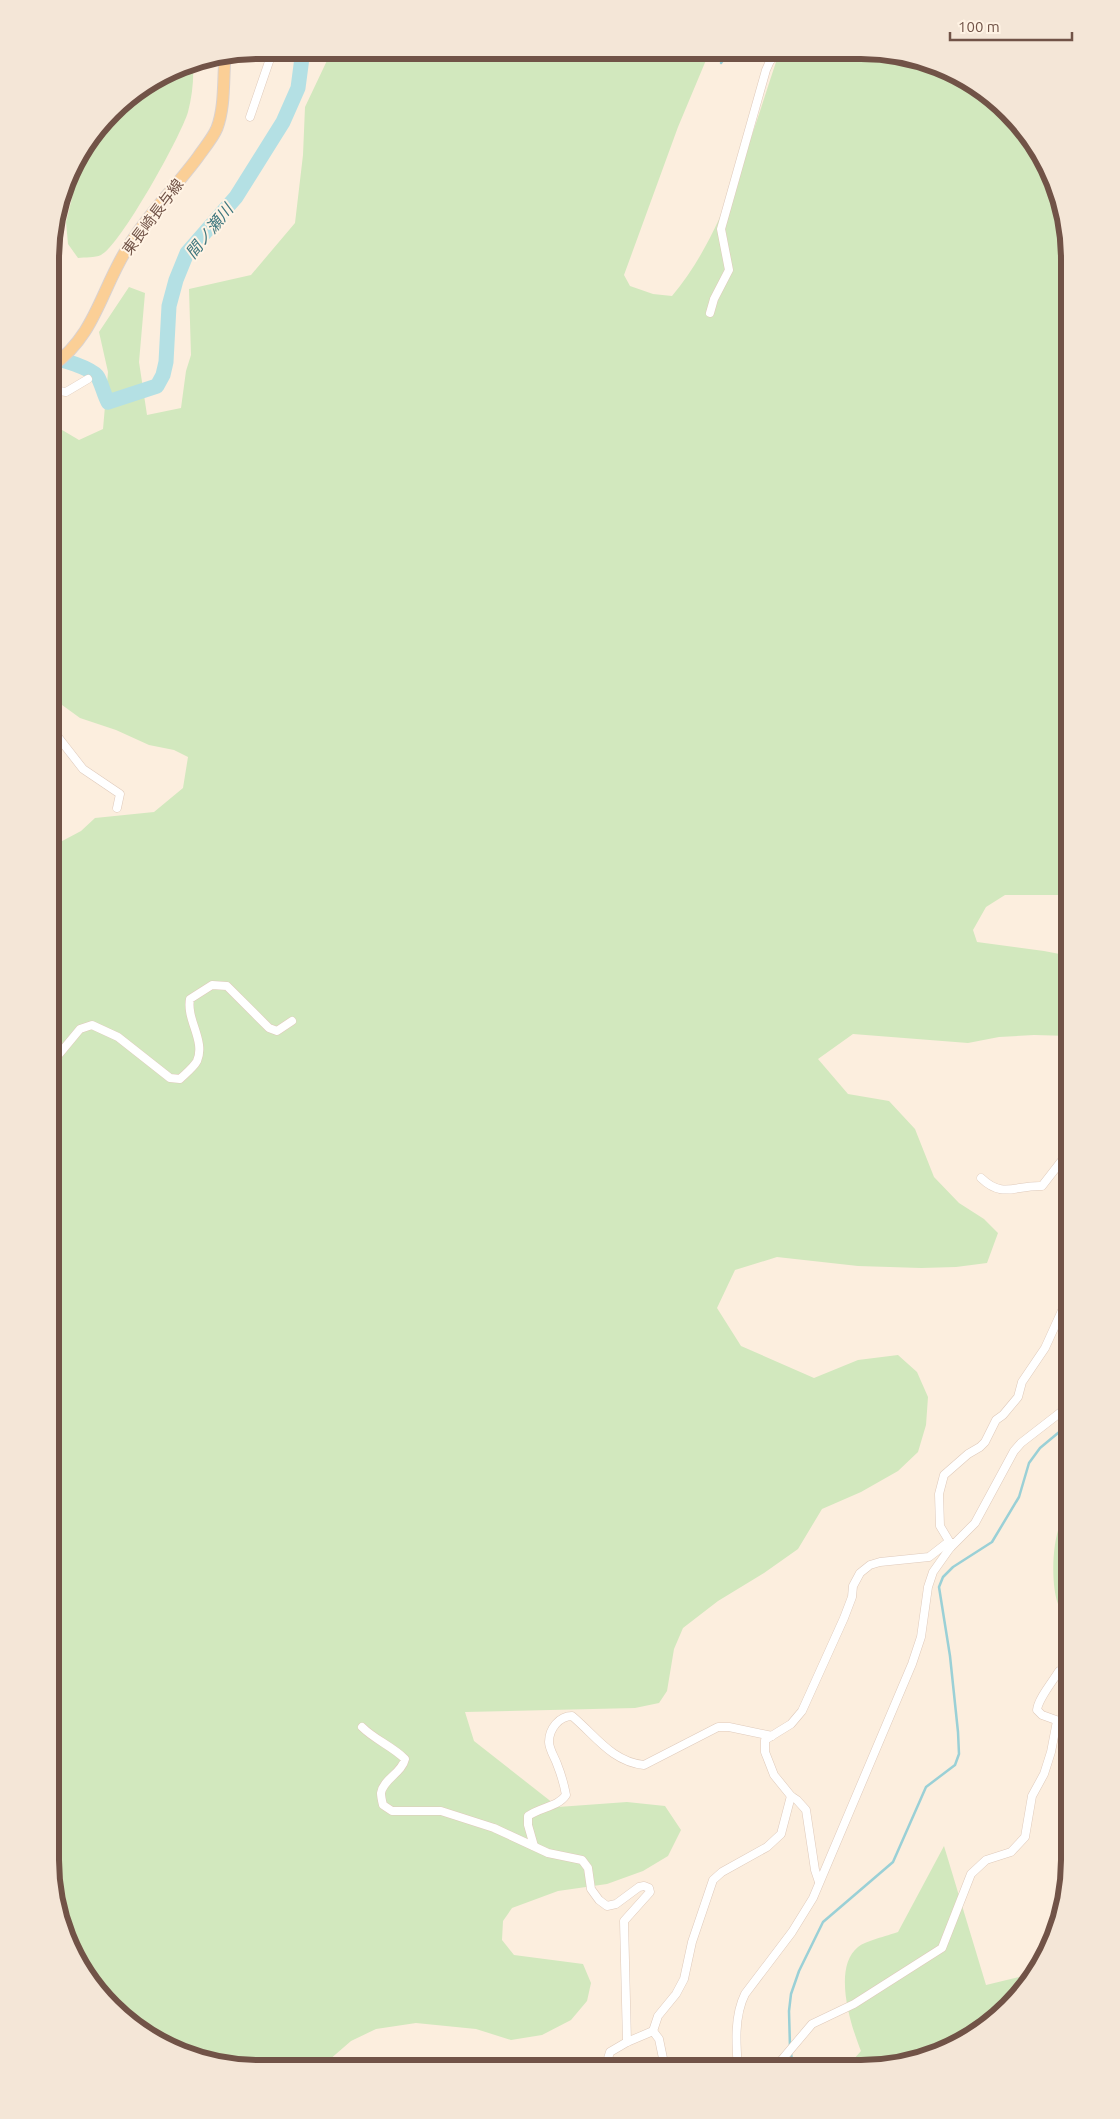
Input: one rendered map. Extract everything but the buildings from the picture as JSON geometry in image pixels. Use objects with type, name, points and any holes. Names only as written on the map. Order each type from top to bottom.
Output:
[{"type":"main road","name":"東長崎長与線","points":[[59,361],[77,344],[89,328],[128,248],[140,228],[186,172],[217,129],[222,106],[225,62]]},
{"type":"street","points":[[250,118],[270,59]]},
{"type":"street","points":[[710,313],[714,299],[729,270],[721,229],[766,70],[772,59]]},
{"type":"street","points":[[59,391],[66,392],[88,379]]},
{"type":"street","points":[[59,738],[84,769],[120,794],[118,808]]},
{"type":"street","points":[[59,1054],[80,1029],[92,1025],[118,1037],[170,1078],[180,1079],[196,1062],[200,1048],[189,1007],[190,999],[212,986],[227,986],[269,1028],[277,1031],[292,1021]]},
{"type":"street","points":[[980,1178],[997,1190],[1042,1186],[1061,1162]]},
{"type":"street","points":[[952,1546],[940,1526],[939,1494],[944,1476],[968,1454],[985,1442],[996,1420],[1003,1415],[1018,1397],[1022,1382],[1045,1348],[1061,1313]]},
{"type":"street","points":[[737,2060],[740,2005],[745,1994],[801,1919],[819,1882],[912,1664],[921,1637],[927,1596],[933,1572],[952,1546],[975,1523],[1014,1451],[1021,1443],[1061,1412]]},
{"type":"street","points":[[819,1882],[815,1870],[806,1810],[797,1800],[790,1796],[774,1775],[765,1752],[766,1740],[790,1724],[802,1711],[844,1618],[852,1597],[852,1586],[860,1573],[870,1565],[880,1562],[929,1557],[947,1543],[952,1546]]},
{"type":"street","points":[[1061,1670],[1059,1670],[1048,1691],[1038,1703],[1037,1710],[1042,1715],[1061,1722]]},
{"type":"street","points":[[534,1846],[528,1825],[528,1816],[536,1810],[561,1802],[566,1795],[549,1743],[551,1731],[558,1720],[566,1716],[572,1716],[595,1739],[618,1757],[631,1763],[644,1765],[718,1728],[729,1728],[772,1736]]},
{"type":"street","points":[[782,2060],[812,2024],[854,2004],[942,1948],[971,1874],[986,1860],[1011,1852],[1025,1837],[1032,1796],[1044,1774],[1052,1752],[1057,1721]]},
{"type":"street","points":[[362,1727],[373,1738],[398,1752],[405,1759],[404,1765],[381,1792],[383,1805],[392,1811],[441,1811],[494,1828],[548,1853],[582,1860],[588,1868],[591,1889],[599,1900],[607,1906],[616,1904],[639,1887],[649,1888],[650,1892],[624,1921],[627,2042]]},
{"type":"street","points":[[608,2060],[610,2052],[653,2030],[658,2016],[676,1994],[684,1979],[692,1942],[713,1880],[722,1872],[766,1847],[781,1834],[790,1796]]},
{"type":"street","points":[[653,2030],[659,2039],[663,2060]]},
{"type":"green space","points":[[328,59],[706,59],[678,127],[624,275],[630,286],[653,294],[672,296],[691,271],[722,212],[748,147],[777,59],[874,59],[887,60],[925,69],[949,79],[983,100],[1003,117],[1020,137],[1041,171],[1051,195],[1060,233],[1061,246],[1061,895],[1005,895],[986,907],[973,930],[977,942],[1061,954],[1061,1036],[999,1037],[968,1043],[853,1034],[818,1059],[848,1094],[889,1101],[915,1129],[934,1177],[959,1203],[984,1219],[998,1233],[987,1263],[956,1267],[921,1268],[858,1266],[777,1257],[735,1270],[717,1308],[741,1346],[814,1378],[858,1360],[898,1355],[917,1372],[928,1397],[926,1425],[918,1452],[898,1471],[861,1492],[822,1509],[798,1549],[764,1573],[718,1601],[683,1628],[674,1649],[667,1691],[659,1703],[635,1708],[465,1712],[474,1741],[558,1807],[627,1802],[665,1806],[681,1830],[668,1856],[643,1871],[607,1884],[558,1891],[512,1908],[503,1921],[502,1940],[514,1955],[583,1964],[591,1983],[587,2001],[571,2020],[542,2035],[511,2040],[476,2029],[416,2023],[376,2029],[351,2041],[329,2060],[246,2060],[233,2059],[195,2050],[171,2040],[137,2019],[117,2002],[100,1982],[79,1948],[69,1924],[60,1886],[59,843],[81,831],[95,818],[154,812],[183,788],[188,757],[174,750],[149,745],[116,730],[80,718],[59,703],[59,428],[79,440],[103,429],[108,372],[99,332],[129,287],[145,293],[139,362],[147,415],[181,408],[186,371],[191,355],[189,289],[251,275],[295,223],[303,155],[305,107]]},
{"type":"green space","points":[[193,70],[191,100],[188,112],[174,143],[149,189],[122,232],[110,247],[99,256],[78,258],[68,244],[66,222],[80,169],[100,137],[117,117],[137,100],[159,86]]},
{"type":"green space","points":[[1061,1523],[1061,1608],[1055,1595],[1053,1569]]},
{"type":"green space","points":[[944,1846],[986,1985],[1024,1976],[1003,2002],[983,2019],[949,2040],[925,2050],[887,2059],[853,2060],[861,2051],[846,1998],[846,1969],[850,1956],[861,1945],[898,1932]]},
{"type":"waterway","name":"間ノ瀬川","points":[[59,359],[76,364],[97,376],[108,402],[157,386],[163,375],[166,362],[169,306],[176,280],[187,253],[236,197],[283,122],[298,88],[302,59]]},
{"type":"waterway","points":[[721,63],[724,59]]},
{"type":"waterway","points":[[790,2047],[789,2011],[791,1994],[799,1971],[823,1922],[893,1862],[926,1787],[955,1765],[959,1754],[950,1656],[939,1587],[943,1577],[953,1567],[992,1542],[1019,1497],[1029,1463],[1040,1448],[1061,1430]]},
{"type":"waterway","points":[[791,2053],[792,2060]]}]
